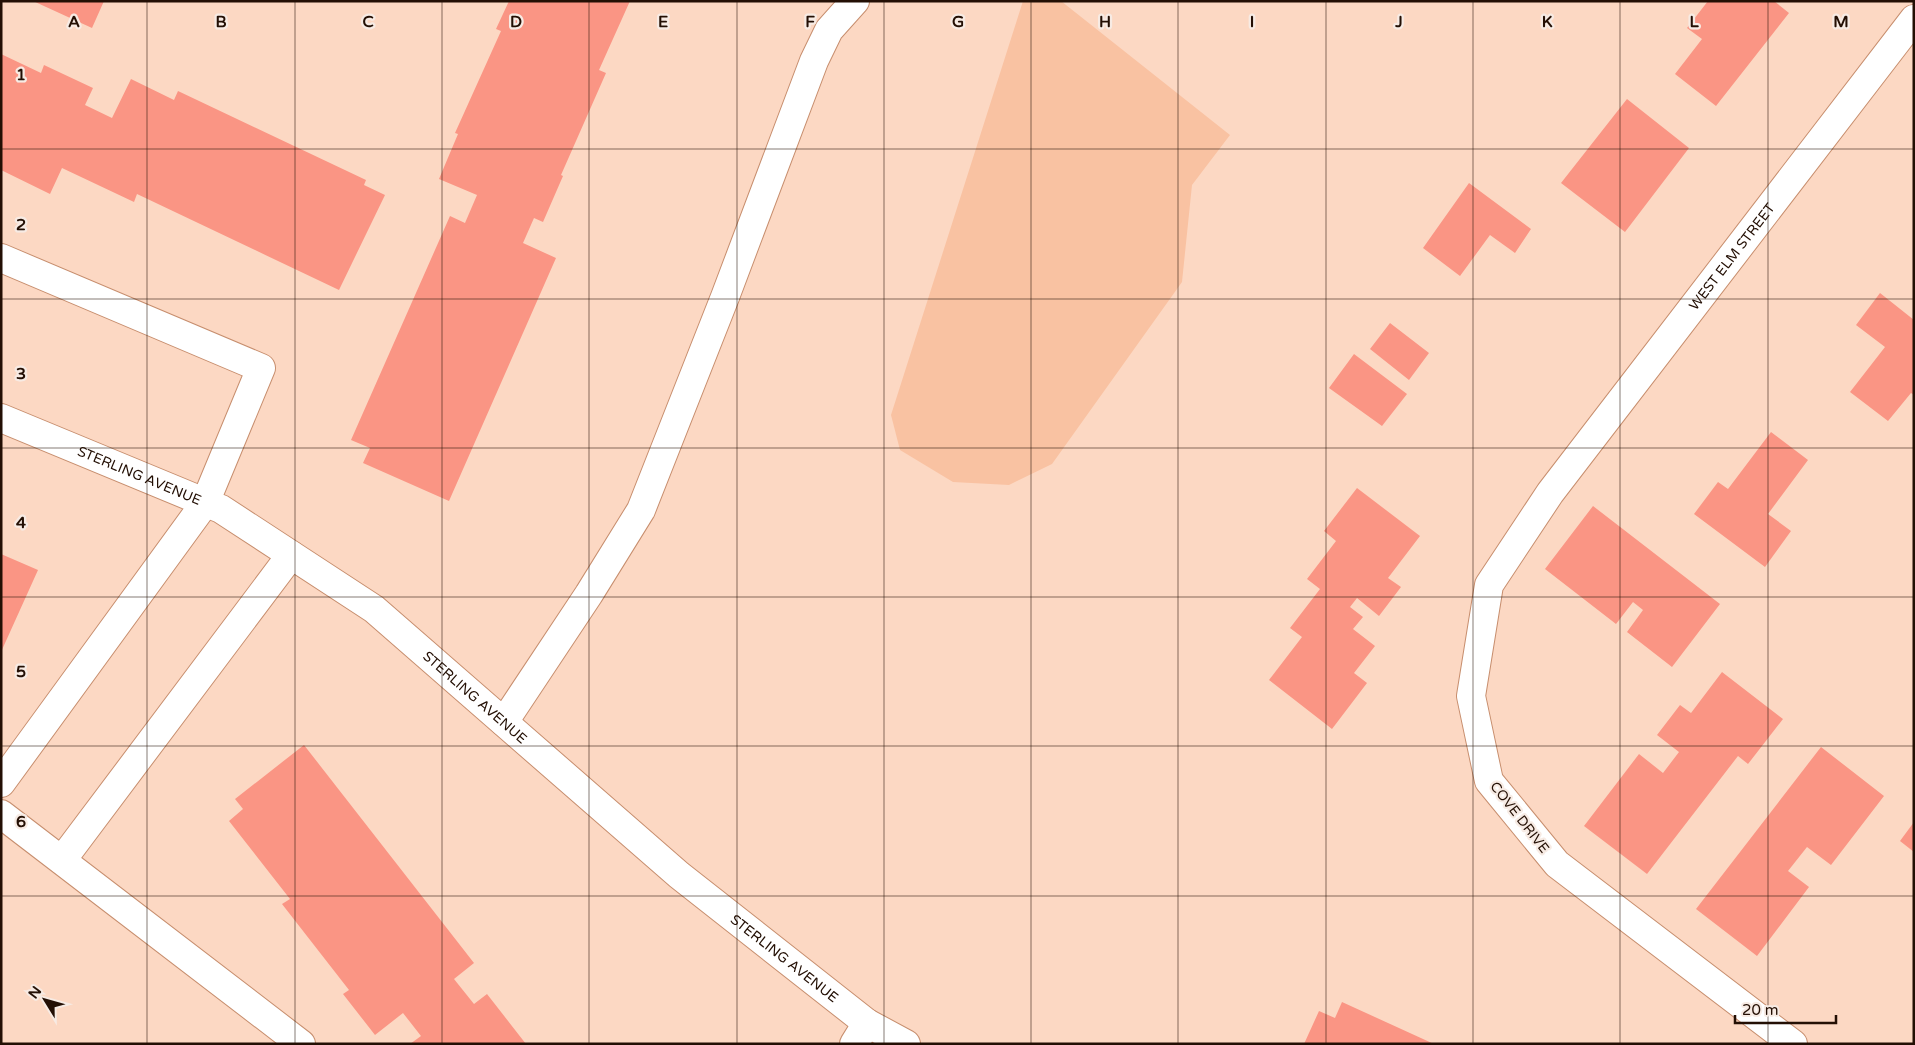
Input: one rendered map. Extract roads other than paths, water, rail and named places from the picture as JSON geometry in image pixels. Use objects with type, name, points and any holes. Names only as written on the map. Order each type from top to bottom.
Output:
[{"type":"street","points":[[504,722],[589,594],[641,510],[725,297],[814,61],[829,30],[855,1]]},
{"type":"street","name":"WEST ELM STREET","points":[[1550,493],[1914,19]]},
{"type":"street","points":[[1,258],[261,368],[205,503],[1,783]]},
{"type":"street","name":"STERLING AVENUE","points":[[1,418],[221,509],[374,609],[861,1033],[906,1044]]},
{"type":"street","name":"COVE DRIVE","points":[[1550,493],[1490,584],[1471,696],[1489,781],[1557,864],[1794,1044]]},
{"type":"street","points":[[62,860],[291,555]]},
{"type":"street","points":[[1,814],[301,1044]]}]
